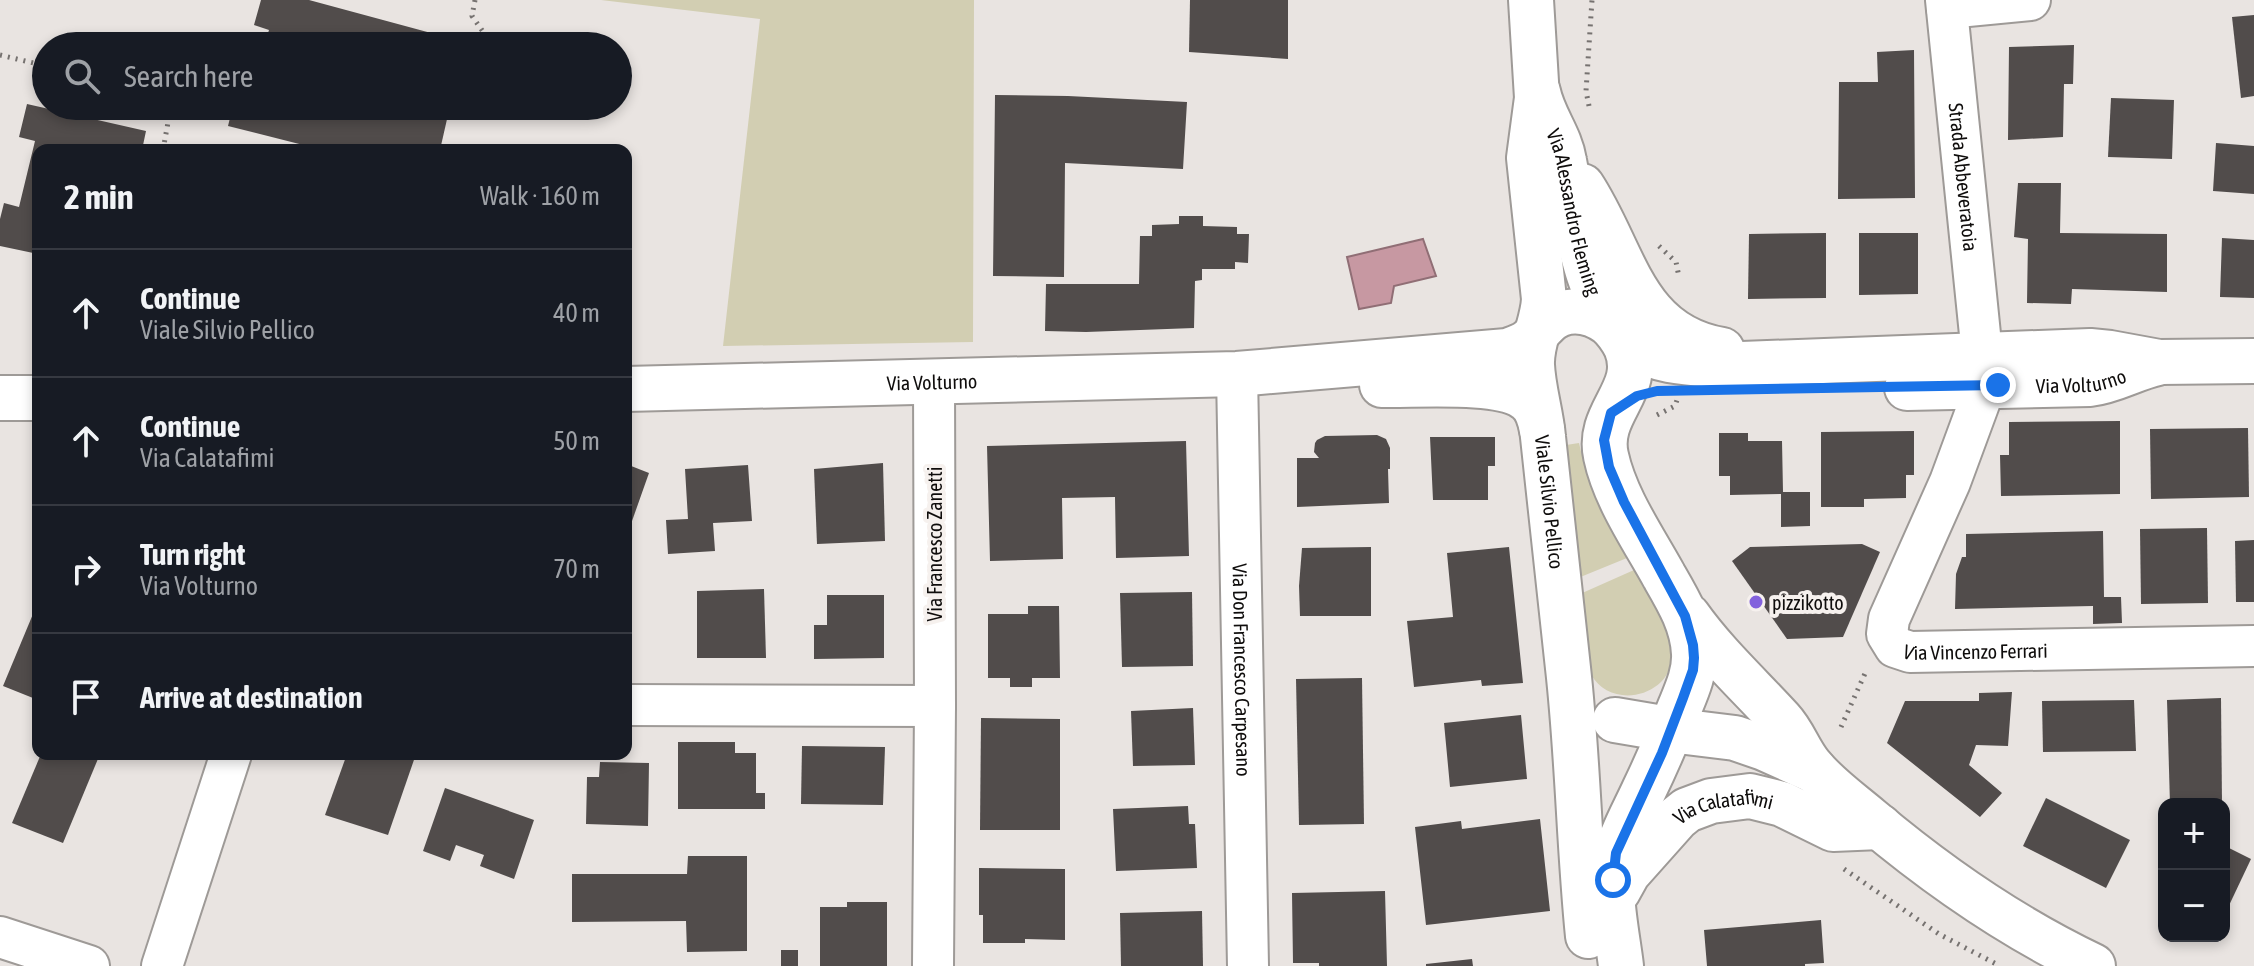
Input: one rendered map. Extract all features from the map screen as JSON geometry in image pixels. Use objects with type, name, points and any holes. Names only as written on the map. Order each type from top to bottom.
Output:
[{"type":"main road","name":"Via Alessandro Fleming","points":[[1531,0],[1537,108],[1529,158],[1544,299],[1536,334]]},
{"type":"main road","name":"Via Alessandro Fleming","points":[[1537,88],[1562,152],[1583,256],[1600,303],[1619,334]]},
{"type":"main road","points":[[1562,152],[1639,294],[1667,329],[1720,350],[1829,352],[1872,360]]},
{"type":"main road","points":[[1536,334],[1550,320],[1568,312],[1595,315],[1619,334],[1629,356],[1631,372],[1626,389],[1631,416],[1604,440],[1609,467],[1624,502],[1689,619],[1787,727],[1815,771],[1906,850],[1979,903],[2093,966]]},
{"type":"main road","name":"Via Volturno","points":[[632,389],[1237,374],[1507,351],[1523,345],[1536,334]]},
{"type":"main road","name":"Viale Silvio Pellico","points":[[1536,334],[1532,364],[1543,434],[1568,670],[1591,966]]},
{"type":"main road","name":"Via Volturno","points":[[1619,334],[1632,346],[1650,355],[1689,364],[1872,360],[1990,370]]},
{"type":"main road","name":"Via Volturno","points":[[1631,416],[1637,396],[1657,391],[1990,370],[2100,351],[2149,361],[2254,361]]},
{"type":"main road","name":"Via Volturno","points":[[1237,374],[1279,384],[1503,389],[1524,396],[1531,402],[1543,434]]},
{"type":"main road","points":[[0,398],[32,398]]},
{"type":"main road","points":[[1621,966],[1613,880],[1616,853],[1671,730],[1693,670],[1693,645],[1680,604]]},
{"type":"main road","name":"Viale Silvio Pellico","points":[[1568,670],[1572,684],[1588,708],[1600,717],[1615,720]]},
{"type":"main road","points":[[1615,720],[1632,721],[1661,712],[1673,704],[1689,682]]},
{"type":"main road","points":[[1615,720],[1735,738],[1815,771]]},
{"type":"main road","name":"Via Calatafimi","points":[[1615,913],[1615,900],[1623,882],[1667,828],[1687,810],[1711,801],[1750,796],[1782,804],[1833,829],[1880,827]]},
{"type":"street","points":[[1947,4],[2030,0]]},
{"type":"street","name":"Strada Abbeveratoia","points":[[1947,4],[1990,370]]},
{"type":"street","name":"Via Vincenzo Ferrari","points":[[1990,370],[1987,389],[1976,410],[1950,482],[1889,619],[1890,641],[1895,647],[1910,652],[2254,646]]},
{"type":"street","name":"Via Don Francesco Carpesano","points":[[1237,374],[1248,966]]},
{"type":"street","name":"Via Francesco Zanetti","points":[[933,966],[934,382]]},
{"type":"street","points":[[632,705],[935,706]]},
{"type":"street","points":[[162,966],[229,760]]},
{"type":"street","points":[[0,937],[87,966]]},
{"type":"path","points":[[475,0],[472,16],[483,32]]},
{"type":"path","points":[[1592,0],[1586,91],[1592,117]]},
{"type":"path","points":[[0,55],[32,63]]},
{"type":"path","points":[[164,144],[168,120]]},
{"type":"path","points":[[1652,241],[1676,262],[1681,287]]},
{"type":"path","points":[[1631,416],[1675,406]]},
{"type":"path","points":[[1841,727],[1871,660],[1890,641]]},
{"type":"path","points":[[1836,863],[1939,934],[2000,966]]},
{"type":"shaded area","points":[[601,0],[974,0],[973,342],[723,346],[760,19]]},
{"type":"shaded area","points":[[1423,239],[1436,276],[1394,286],[1391,303],[1359,309],[1347,257]]},
{"type":"shaded area","points":[[1579,443],[1593,487],[1627,558],[1578,578],[1566,445]]},
{"type":"shaded area","points":[[1634,570],[1664,622],[1672,655],[1662,681],[1639,694],[1625,695],[1612,693],[1600,686],[1591,674],[1585,648],[1580,594]]},
{"type":"building","points":[[261,0],[309,0],[427,32],[268,32],[254,25]]},
{"type":"building","points":[[1190,0],[1288,0],[1288,59],[1189,52]]},
{"type":"building","points":[[2254,15],[2254,96],[2241,98],[2232,17]]},
{"type":"building","points":[[2074,45],[2073,84],[2064,84],[2063,137],[2008,140],[2009,47]]},
{"type":"building","points":[[1914,50],[1915,198],[1838,199],[1839,82],[1878,82],[1877,52]]},
{"type":"building","points":[[995,95],[1187,102],[1183,169],[1065,163],[1064,277],[993,276]]},
{"type":"building","points":[[2111,98],[2174,100],[2172,159],[2108,157]]},
{"type":"building","points":[[27,104],[32,105],[32,120],[98,120],[146,131],[143,144],[34,144],[35,141],[19,137]]},
{"type":"building","points":[[230,120],[447,120],[441,144],[299,144],[228,126]]},
{"type":"building","points":[[2216,143],[2254,146],[2254,194],[2213,191]]},
{"type":"building","points":[[32,153],[32,253],[0,246],[0,219],[4,203],[19,207]]},
{"type":"building","points":[[2018,183],[2061,183],[2060,233],[2167,234],[2167,292],[2072,289],[2071,304],[2027,303],[2028,239],[2014,237]]},
{"type":"building","points":[[1179,216],[1203,216],[1203,226],[1237,227],[1237,234],[1249,234],[1248,263],[1235,262],[1235,269],[1202,269],[1202,280],[1195,281],[1194,328],[1045,331],[1046,284],[1139,284],[1140,236],[1152,236],[1152,225],[1179,224]]},
{"type":"building","points":[[1826,233],[1826,298],[1748,299],[1749,234]]},
{"type":"building","points":[[1859,233],[1918,233],[1918,294],[1859,295]]},
{"type":"building","points":[[2222,238],[2254,240],[2254,298],[2220,297]]},
{"type":"building","points":[[2120,421],[2120,494],[2001,496],[2000,455],[2009,455],[2009,422]]},
{"type":"building","points":[[2248,428],[2249,497],[2151,499],[2150,429]]},
{"type":"building","points":[[1914,431],[1914,475],[1906,475],[1906,498],[1864,499],[1864,507],[1821,507],[1821,432]]},
{"type":"building","points":[[1719,433],[1748,433],[1748,441],[1782,441],[1783,492],[1810,492],[1810,526],[1781,527],[1781,494],[1730,495],[1730,476],[1719,476]]},
{"type":"building","points":[[1377,435],[1386,439],[1390,448],[1389,503],[1297,507],[1297,458],[1319,458],[1314,452],[1317,440],[1325,436]]},
{"type":"building","points":[[1430,437],[1495,437],[1495,466],[1488,466],[1488,500],[1433,500]]},
{"type":"building","points":[[1186,441],[1189,556],[1116,558],[1115,497],[1062,498],[1063,559],[990,561],[987,446]]},
{"type":"building","points":[[883,463],[885,541],[817,544],[814,469]]},
{"type":"building","points":[[748,465],[752,521],[713,523],[715,551],[668,554],[666,520],[688,519],[685,469]]},
{"type":"building","points":[[632,466],[649,473],[632,521]]},
{"type":"building","points":[[2207,528],[2208,603],[2141,604],[2140,529]]},
{"type":"building","points":[[2103,531],[2104,597],[2121,597],[2122,623],[2093,624],[2093,606],[1955,609],[1956,574],[1962,557],[1966,557],[1966,534]]},
{"type":"building","points":[[2254,540],[2254,602],[2236,602],[2235,541]]},
{"type":"building","points":[[1862,544],[1880,552],[1843,637],[1787,639],[1732,561],[1750,547]]},
{"type":"building","points":[[1371,547],[1371,616],[1300,616],[1302,548]]},
{"type":"building","points":[[1509,547],[1523,683],[1482,686],[1481,680],[1414,687],[1407,621],[1453,617],[1447,553]]},
{"type":"building","points":[[764,589],[766,658],[697,658],[697,591]]},
{"type":"building","points":[[1192,592],[1193,666],[1122,667],[1120,593]]},
{"type":"building","points":[[827,595],[884,595],[884,658],[814,659],[814,625],[827,625]]},
{"type":"building","points":[[1028,606],[1059,606],[1060,678],[1032,678],[1032,687],[1010,687],[1010,678],[988,678],[988,614],[1028,614]]},
{"type":"building","points":[[32,616],[32,698],[3,686]]},
{"type":"building","points":[[1362,678],[1364,824],[1299,825],[1296,679]]},
{"type":"building","points":[[2012,692],[2008,746],[1976,745],[1969,765],[2002,793],[1980,817],[1887,743],[1905,701],[1979,701],[1979,693]]},
{"type":"building","points":[[2221,698],[2222,798],[2170,798],[2167,700]]},
{"type":"building","points":[[2134,700],[2136,751],[2043,752],[2042,701]]},
{"type":"building","points":[[1193,708],[1195,765],[1133,766],[1131,711]]},
{"type":"building","points":[[1521,715],[1527,779],[1450,787],[1444,723]]},
{"type":"building","points":[[981,718],[1060,719],[1060,830],[980,830]]},
{"type":"building","points":[[678,742],[735,742],[735,753],[756,753],[756,793],[765,793],[765,809],[678,809]]},
{"type":"building","points":[[802,746],[885,747],[883,805],[801,804]]},
{"type":"building","points":[[38,760],[98,760],[63,843],[12,823]]},
{"type":"building","points":[[345,760],[414,760],[388,835],[325,815]]},
{"type":"building","points":[[600,762],[649,763],[648,826],[586,824],[587,777],[599,777]]},
{"type":"building","points":[[445,788],[534,820],[514,879],[480,866],[484,855],[456,845],[450,861],[423,851]]},
{"type":"building","points":[[2046,798],[2130,840],[2106,888],[2023,846]]},
{"type":"building","points":[[1188,806],[1189,824],[1195,824],[1197,868],[1116,871],[1113,809]]},
{"type":"building","points":[[1540,819],[1550,911],[1426,925],[1415,827],[1461,821],[1462,829]]},
{"type":"building","points":[[2230,848],[2251,859],[2230,903]]},
{"type":"building","points":[[688,856],[747,856],[747,951],[687,952],[686,921],[572,922],[572,874],[687,874]]},
{"type":"building","points":[[979,868],[1065,869],[1065,940],[1025,939],[1025,943],[983,943],[983,915],[979,915]]},
{"type":"building","points":[[1385,891],[1387,966],[1293,963],[1292,893]]},
{"type":"building","points":[[847,902],[887,902],[887,966],[820,966],[820,907],[847,907]]},
{"type":"building","points":[[1202,911],[1203,966],[1121,966],[1120,913]]},
{"type":"building","points":[[1821,920],[1824,963],[1805,966],[1707,966],[1704,930]]},
{"type":"building","points":[[781,950],[798,950],[798,966],[781,966]]},
{"type":"building","points":[[1472,959],[1473,966],[1426,966],[1426,964]]},
{"type":"place","name":"pizzikotto","points":[[1756,602]]},
{"type":"route","points":[[1613,880],[1616,853],[1662,753],[1693,670],[1694,658],[1690,631],[1680,604],[1624,502],[1609,467],[1604,440],[1611,413],[1637,396],[1657,391],[1998,385]]}]
